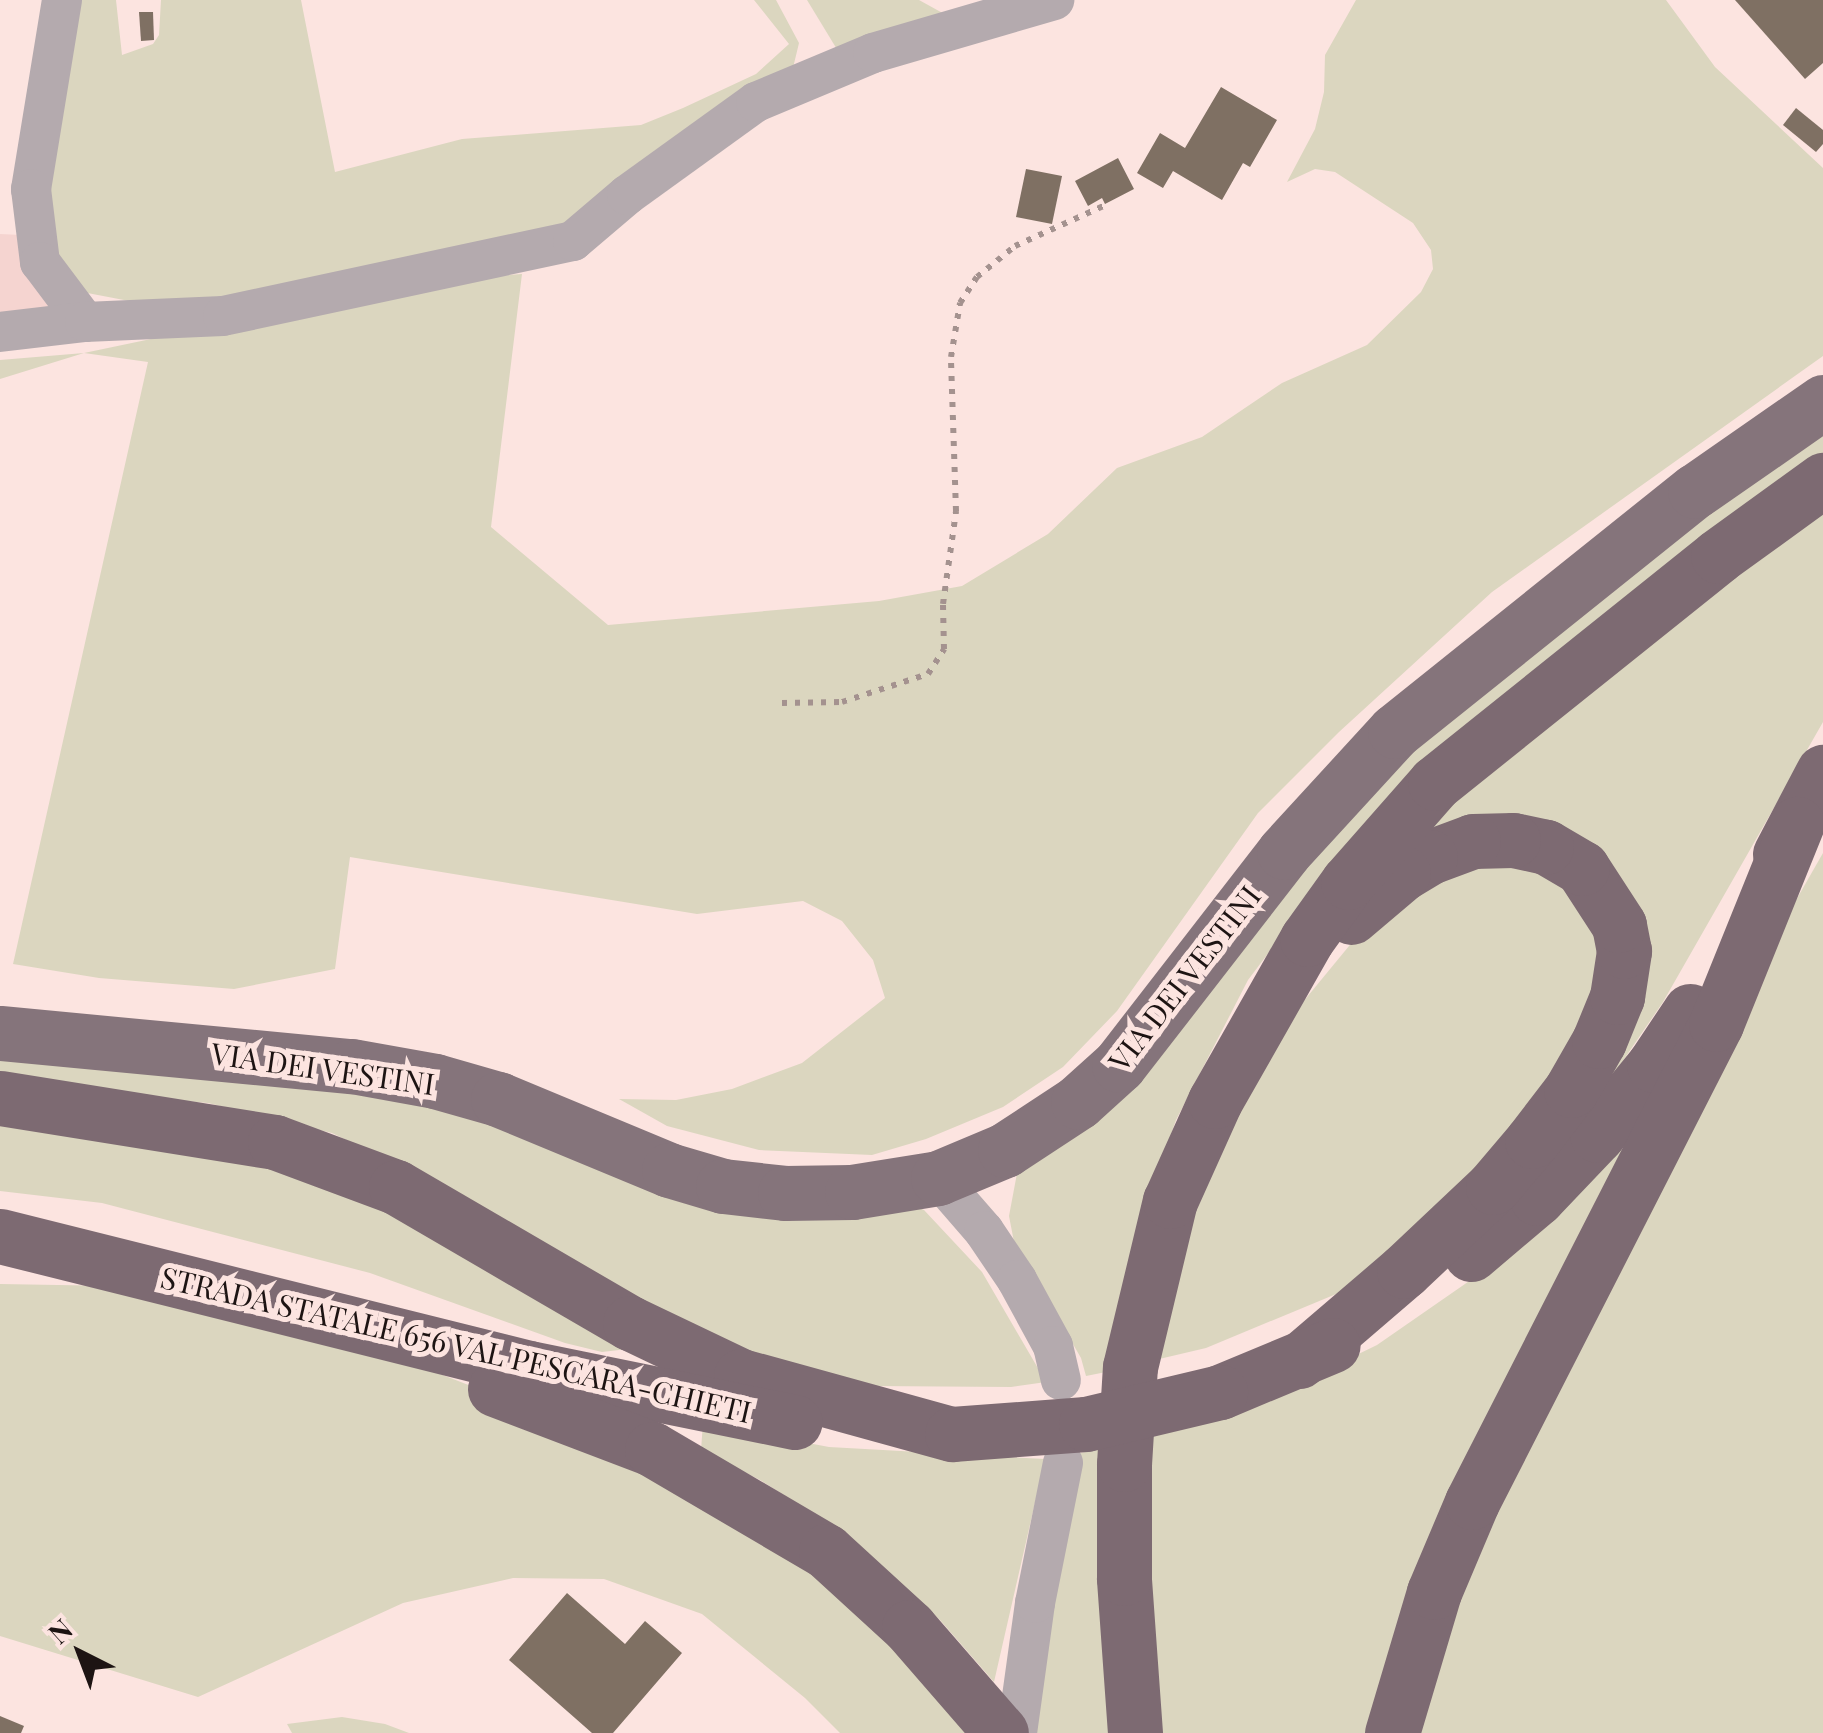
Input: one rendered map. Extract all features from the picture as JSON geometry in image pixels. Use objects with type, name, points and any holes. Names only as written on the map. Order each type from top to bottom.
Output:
[{"type":"highway","points":[[1135,1733],[1124,1578],[1124,1464],[1137,1329],[1170,1201],[1184,1164],[1268,1008],[1307,939],[1348,882],[1435,784],[1718,556],[1823,480]]},
{"type":"highway","name":"STRADA STATALE 656 VAL PESCARA-CHIETI","points":[[0,1236],[665,1399],[796,1422],[875,1432],[952,1434],[1086,1424],[1220,1392],[1354,1334],[1475,1251],[1537,1198],[1596,1135],[1687,1016],[1823,772]]},
{"type":"highway","points":[[1392,1733],[1434,1592],[1472,1502],[1716,1024],[1797,824]]},
{"type":"highway","points":[[1268,1008],[1350,918],[1403,873],[1473,841],[1514,840],[1546,846],[1582,868],[1620,926],[1624,952],[1618,997],[1571,1090],[1493,1187],[1299,1361]]},
{"type":"highway","points":[[0,1098],[274,1142],[396,1187],[630,1323],[740,1376],[952,1434]]},
{"type":"highway","points":[[0,1269],[156,1274]]},
{"type":"highway","points":[[272,1304],[652,1448],[786,1525],[826,1552],[909,1627],[1001,1733]]},
{"type":"main road","name":"VIA DEI VESTINI","points":[[0,1032],[352,1066],[436,1081],[498,1100],[669,1170],[723,1186],[785,1193],[852,1192],[938,1178],[1004,1150],[1078,1102],[1118,1065],[1284,852],[1395,731],[1695,491],[1823,402]]},
{"type":"street","points":[[62,0],[31,189],[40,262],[86,322]]},
{"type":"street","points":[[0,332],[86,322],[223,316],[573,240],[627,194],[756,102],[872,52],[1054,0]]},
{"type":"street","points":[[938,1178],[984,1230],[1016,1280],[1053,1346],[1061,1380]]},
{"type":"street","points":[[1017,1733],[1024,1668],[1062,1463]]},
{"type":"path","points":[[782,703],[842,702],[928,674],[944,649],[944,604],[956,511],[952,356],[960,302],[977,276],[1015,246],[1106,205]]},
{"type":"shaded area","points":[[75,0],[116,0],[122,55],[153,44],[159,35],[161,0],[301,0],[335,172],[462,139],[641,125],[683,108],[756,74],[789,44],[754,0],[776,0],[799,43],[792,72],[569,223],[225,296],[150,305],[77,291],[44,232]]},
{"type":"shaded area","points":[[807,0],[919,0],[948,16],[838,51]]},
{"type":"shaded area","points":[[1356,0],[1666,0],[1715,67],[1823,168],[1823,356],[1492,592],[1339,732],[1258,813],[1117,1011],[1063,1067],[1003,1107],[926,1139],[872,1155],[759,1150],[667,1126],[619,1099],[676,1100],[732,1089],[802,1063],[885,998],[873,960],[842,921],[803,901],[697,914],[350,857],[335,969],[234,989],[99,978],[13,964],[148,362],[84,353],[427,281],[522,274],[491,527],[608,625],[879,601],[962,586],[1048,534],[1117,468],[1202,437],[1282,383],[1367,345],[1421,292],[1433,269],[1431,250],[1413,223],[1335,172],[1315,169],[1287,182],[1315,129],[1324,92],[1325,55]]},
{"type":"shaded area","points":[[0,234],[21,235],[79,316],[0,328]]},
{"type":"shaded area","points":[[84,353],[0,379],[0,360]]},
{"type":"shaded area","points":[[1823,423],[1823,459],[1282,935],[1248,980],[1176,1120],[1151,1191],[1111,1371],[1086,1376],[1081,1358],[1014,1242],[1009,1216],[1021,1152],[1374,771]]},
{"type":"shaded area","points":[[1823,496],[1823,722],[1663,1002],[1603,1090],[1598,1073],[1603,863],[1408,858],[1441,798]]},
{"type":"shaded area","points":[[1823,853],[1823,1733],[1408,1733],[1441,1624],[1743,993]]},
{"type":"shaded area","points":[[1524,857],[1598,915],[1603,989],[1508,1148],[1341,1292],[1206,1348],[1155,1360],[1191,1199],[1298,1008],[1363,929],[1427,878]]},
{"type":"shaded area","points":[[0,1042],[363,1081],[903,1201],[924,1210],[982,1272],[1046,1382],[1011,1387],[873,1386],[680,1332],[455,1193],[332,1133],[208,1103],[0,1085]]},
{"type":"shaded area","points":[[0,1112],[294,1160],[636,1348],[602,1352],[565,1343],[370,1273],[102,1203],[0,1191]]},
{"type":"shaded area","points":[[1616,1141],[1626,1154],[1375,1733],[1157,1733],[1144,1439],[1303,1381],[1377,1345],[1501,1259]]},
{"type":"shaded area","points":[[0,1284],[116,1286],[407,1361],[652,1457],[820,1556],[990,1733],[840,1733],[805,1698],[702,1614],[604,1579],[513,1578],[403,1603],[198,1697],[0,1636]]},
{"type":"shaded area","points":[[703,1423],[829,1447],[1045,1459],[994,1682],[940,1620],[839,1530],[760,1480],[701,1450]]},
{"type":"shaded area","points":[[1117,1446],[1114,1733],[1036,1733],[1069,1455]]},
{"type":"shaded area","points":[[342,1717],[385,1724],[409,1733],[292,1733],[287,1724]]},
{"type":"building","points":[[1735,0],[1823,0],[1823,63],[1805,79]]},
{"type":"building","points":[[139,12],[153,12],[154,40],[141,41]]},
{"type":"building","points":[[1221,87],[1277,120],[1250,167],[1243,163],[1222,200],[1173,171],[1163,188],[1137,173],[1160,133],[1185,148]]},
{"type":"building","points":[[1796,108],[1823,130],[1823,144],[1816,152],[1783,125]]},
{"type":"building","points":[[1118,158],[1134,189],[1105,204],[1102,198],[1088,206],[1075,181]]},
{"type":"building","points":[[1026,169],[1062,176],[1052,224],[1016,217]]},
{"type":"building","points":[[567,1593],[625,1644],[645,1621],[682,1653],[613,1733],[592,1733],[509,1660]]},
{"type":"building","points":[[0,1716],[24,1726],[21,1733],[0,1733]]}]
